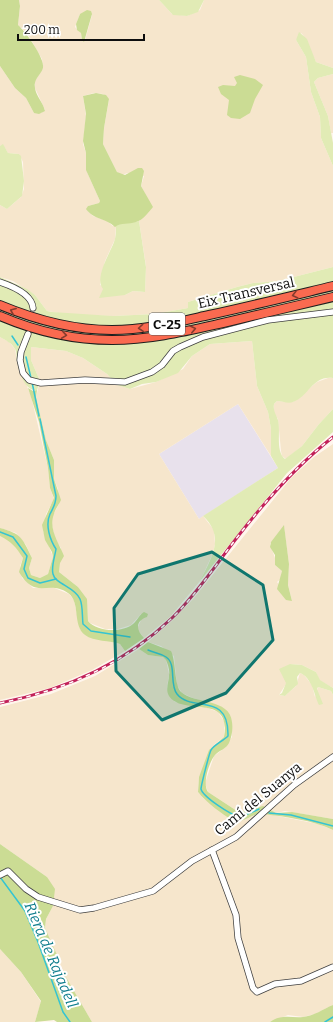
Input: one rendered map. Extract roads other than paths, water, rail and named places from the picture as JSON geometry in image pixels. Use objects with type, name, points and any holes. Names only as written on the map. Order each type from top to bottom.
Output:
[{"type":"highway","name":"Eix Transversal","points":[[0,305],[48,322],[112,330],[143,328],[236,310],[333,286]]},
{"type":"highway","name":"Eix Transversal","points":[[0,316],[19,324],[47,332],[91,338],[125,339],[179,333],[333,297]]},
{"type":"street","points":[[0,282],[9,285],[23,294],[33,304],[33,308]]},
{"type":"street","points":[[28,334],[21,352],[20,360],[23,373],[29,380],[41,383],[85,380],[125,382],[152,372],[162,365],[173,351],[203,338],[268,320],[333,312]]},
{"type":"street","name":"Camí del Suanya","points":[[4,872],[38,897],[80,910],[94,908],[153,891],[192,861],[236,837],[294,785],[333,757]]},
{"type":"street","points":[[212,850],[236,915],[238,938],[253,988],[257,992],[275,984],[301,981],[333,967]]},
{"type":"waterway","points":[[12,336],[18,345]]},
{"type":"waterway","points":[[26,357],[31,378]]},
{"type":"waterway","points":[[32,382],[39,416]]},
{"type":"waterway","points":[[40,419],[56,496],[55,504],[50,514],[48,523],[50,537],[56,549],[53,574],[57,580],[74,591],[80,599],[82,605],[83,624],[91,631],[130,637]]},
{"type":"waterway","points":[[0,532],[13,537],[27,556],[24,569],[28,578],[40,583],[56,579]]},
{"type":"waterway","points":[[148,650],[164,656],[169,660],[172,669],[173,685],[177,694],[191,702],[216,708],[223,713],[227,722],[228,736],[211,750],[201,787],[203,792],[218,805],[234,815],[246,815],[259,809]]},
{"type":"waterway","points":[[269,813],[291,815],[333,826]]},
{"type":"waterway","name":"Riera de Rajadell","points":[[0,877],[25,911],[38,942],[63,1012],[70,1022]]},
{"type":"waterway","name":"Riera de Rajadell","points":[[325,1022],[333,1017]]},
{"type":"tunnel","points":[[29,330],[33,308]]},
{"type":"railway","points":[[0,703],[24,698],[70,683],[113,662],[153,635],[190,599],[271,496],[294,471],[333,437]]}]
